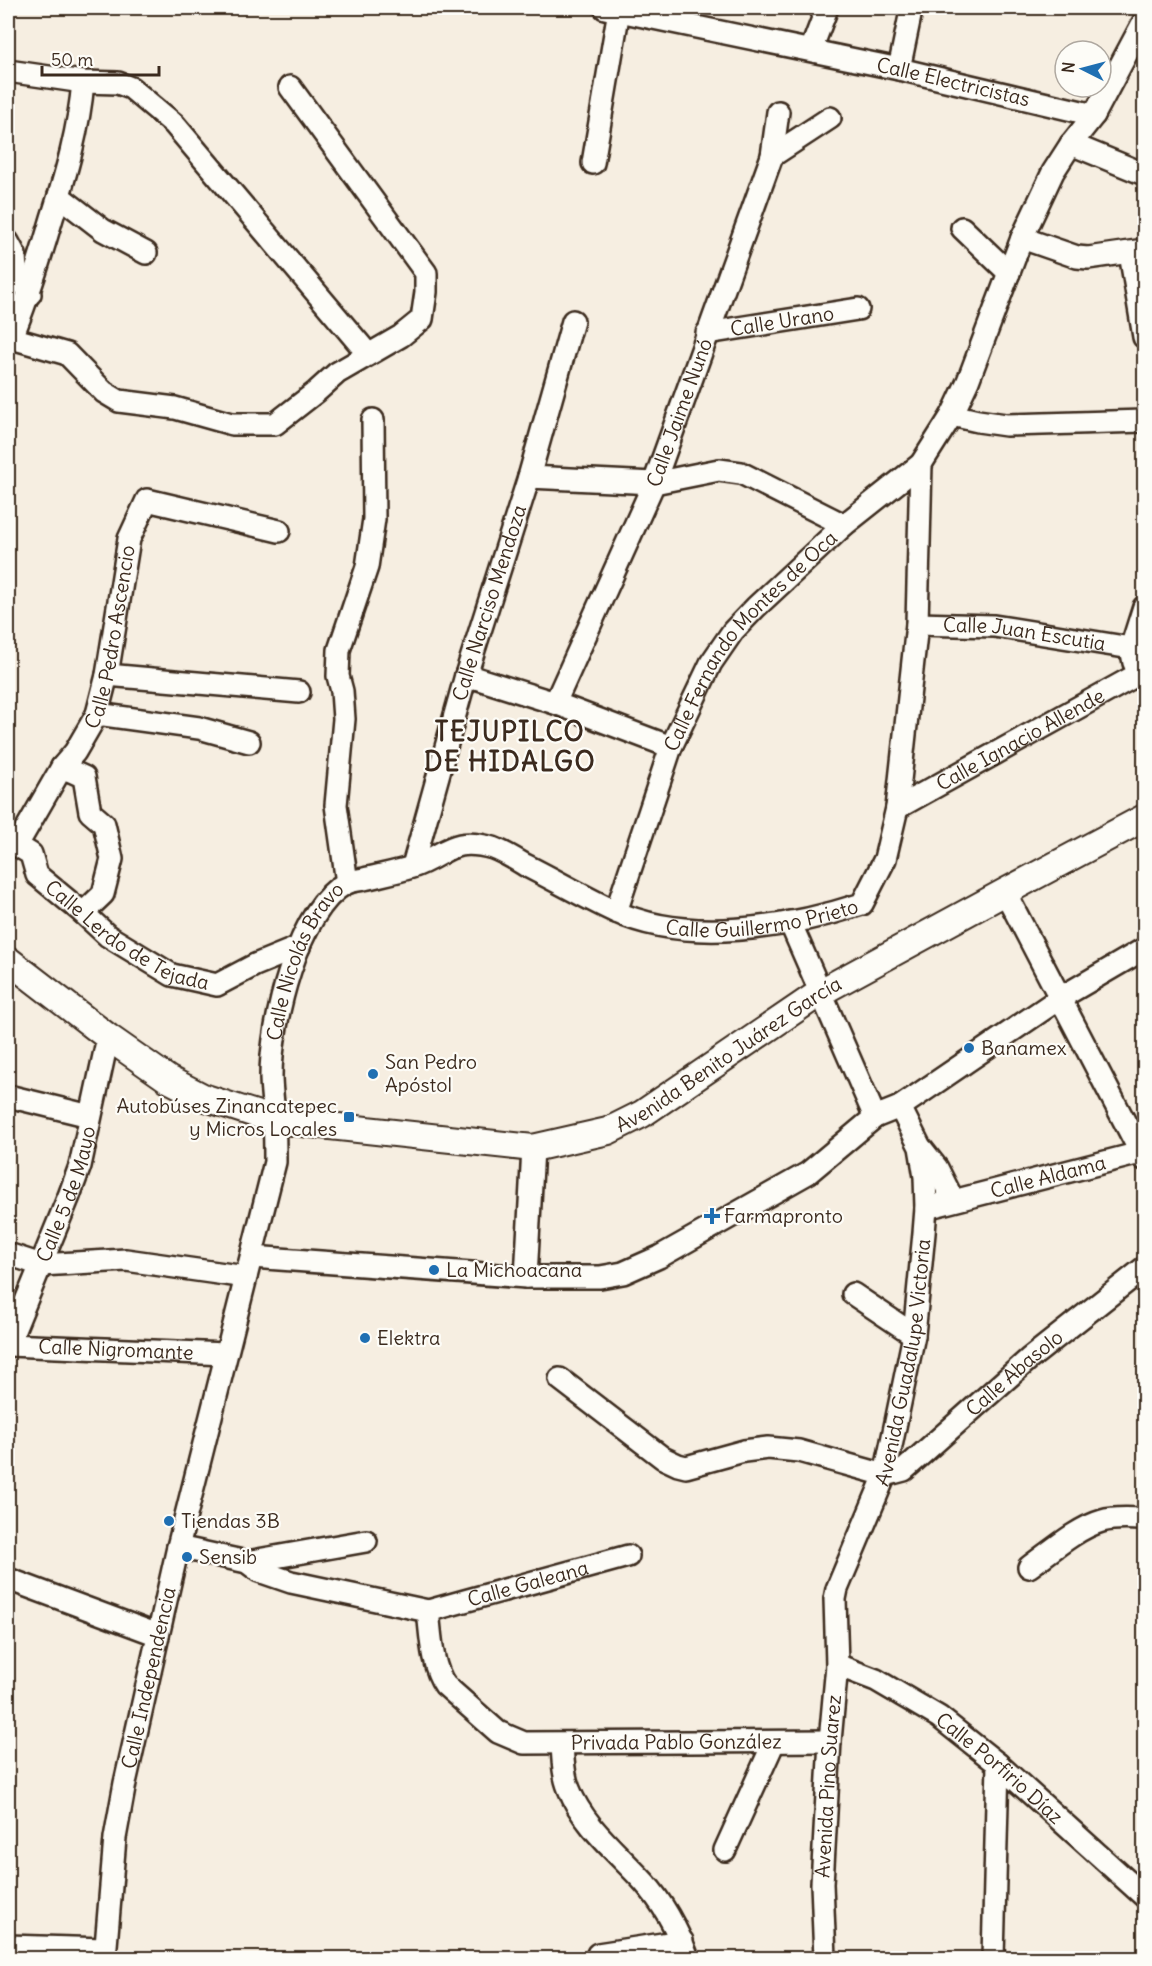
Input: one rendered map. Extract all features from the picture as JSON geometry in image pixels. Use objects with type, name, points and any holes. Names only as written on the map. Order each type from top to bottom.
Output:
[{"type":"main road","name":"Avenida Benito Juárez García","points":[[8,960],[108,1037],[168,1079],[195,1092],[274,1120],[533,1148],[608,1131],[642,1113],[821,992],[1144,818]]},
{"type":"street","points":[[811,50],[827,8]]},
{"type":"street","points":[[593,163],[612,9]]},
{"type":"street","name":"Calle Electricistas","points":[[612,9],[899,69],[1094,115]]},
{"type":"street","points":[[899,69],[910,16]]},
{"type":"street","name":"Calle Fernando Montes de Oca","points":[[616,912],[671,747],[711,663],[734,631],[756,607],[844,525],[921,464],[952,415],[968,381],[1022,238],[1053,172],[1094,115],[1144,21]]},
{"type":"street","points":[[8,70],[82,82],[118,83],[131,88],[174,124],[368,354]]},
{"type":"street","points":[[82,82],[80,116],[59,196],[30,294],[10,337],[67,354],[104,392],[119,401],[175,408],[232,424],[254,425],[275,424],[337,373],[401,336],[422,319],[426,292],[426,273],[290,87]]},
{"type":"street","name":"Calle Jaime Nunó","points":[[555,703],[654,483],[772,156],[778,112]]},
{"type":"street","points":[[772,156],[830,118]]},
{"type":"street","points":[[1071,144],[1144,174]]},
{"type":"street","points":[[59,196],[103,231],[146,253]]},
{"type":"street","points":[[962,228],[1009,273]]},
{"type":"street","points":[[1022,238],[1077,257],[1088,258],[1137,251],[1144,337]]},
{"type":"street","points":[[8,242],[15,255],[16,272],[30,294]]},
{"type":"street","name":"Calle Urano","points":[[707,333],[858,309]]},
{"type":"street","name":"Calle Narciso Mendoza","points":[[413,866],[466,675],[529,477],[573,321]]},
{"type":"street","points":[[952,415],[1006,425],[1144,421]]},
{"type":"street","name":"Calle Nicolás Bravo","points":[[274,1120],[271,1075],[276,1027],[284,988],[309,925],[327,899],[347,883],[336,805],[344,718],[342,691],[338,676],[339,650],[367,567],[374,519],[373,420]]},
{"type":"street","name":"Calle Guillermo Prieto","points":[[347,883],[413,866],[450,847],[466,844],[494,849],[616,912],[663,927],[691,931],[716,931],[826,916],[862,904],[885,858],[897,807],[917,624],[921,464]]},
{"type":"street","points":[[529,477],[654,483],[719,470],[741,473],[844,525]]},
{"type":"street","name":"Calle Pedro Ascencio","points":[[12,843],[62,767],[75,752],[97,714],[108,675],[129,539],[147,500],[279,531]]},
{"type":"street","points":[[1141,673],[1131,648],[1144,607]]},
{"type":"street","name":"Calle Juan Escutia","points":[[917,624],[994,626],[1131,648]]},
{"type":"street","name":"Calle Ignacio Allende","points":[[897,807],[1141,673]]},
{"type":"street","points":[[108,675],[299,692]]},
{"type":"street","points":[[466,675],[555,703],[671,747]]},
{"type":"street","points":[[97,714],[199,728],[249,742]]},
{"type":"street","points":[[62,767],[84,777],[90,812],[104,824],[112,859],[103,894],[83,913]]},
{"type":"street","name":"Calle Lerdo de Tejada","points":[[12,843],[31,854],[38,875],[108,936],[172,975],[217,985],[255,965],[299,947]]},
{"type":"street","points":[[1005,892],[1144,1154]]},
{"type":"street","points":[[790,922],[875,1117]]},
{"type":"street","points":[[252,1257],[526,1277],[600,1277],[622,1273],[659,1257],[808,1173],[875,1117],[900,1107],[1060,998],[1144,949]]},
{"type":"street","name":"Calle 5 de Mayo","points":[[8,1345],[80,1166],[108,1037]]},
{"type":"street","points":[[8,1096],[90,1116]]},
{"type":"street","name":"Avenida Guadalupe Victoria","points":[[835,1614],[837,1589],[885,1475],[914,1335],[926,1208],[925,1177],[920,1147],[900,1107]]},
{"type":"street","name":"Calle Independencia","points":[[105,1954],[116,1838],[123,1794],[178,1547],[275,1162],[274,1120]]},
{"type":"street","points":[[920,1147],[937,1168],[953,1200]]},
{"type":"street","points":[[526,1277],[533,1148]]},
{"type":"street","name":"Calle Aldama","points":[[926,1208],[1144,1154]]},
{"type":"street","points":[[8,1254],[41,1265],[126,1260],[246,1277]]},
{"type":"street","name":"Calle Abasolo","points":[[885,1475],[904,1470],[1029,1359],[1144,1268]]},
{"type":"street","points":[[853,1294],[914,1335]]},
{"type":"street","name":"Calle Nigromante","points":[[8,1345],[226,1354]]},
{"type":"street","points":[[560,1379],[663,1458],[678,1465],[695,1465],[744,1451],[799,1450],[885,1475]]},
{"type":"street","points":[[1029,1567],[1087,1527],[1101,1521],[1144,1519]]},
{"type":"street","points":[[178,1547],[247,1562],[366,1541]]},
{"type":"street","name":"Calle Galeana","points":[[428,1611],[628,1556]]},
{"type":"street","points":[[247,1562],[259,1571],[291,1582],[428,1611]]},
{"type":"street","points":[[8,1579],[158,1635]]},
{"type":"street","name":"Privada Pablo González","points":[[428,1611],[438,1676],[444,1685],[498,1732],[524,1743],[830,1741]]},
{"type":"street","name":"Avenida Pino Suarez","points":[[825,1959],[822,1884],[837,1665],[835,1614]]},
{"type":"street","name":"Calle Porfirio Díaz","points":[[837,1665],[876,1680],[939,1717],[998,1764],[1144,1896]]},
{"type":"street","points":[[725,1851],[774,1742]]},
{"type":"street","points":[[562,1744],[564,1774],[569,1791],[576,1803],[588,1822],[660,1902],[685,1950],[598,1954]]},
{"type":"street","points":[[993,1959],[998,1764]]},
{"type":"street","points":[[8,1946],[105,1954]]},
{"type":"place","name":"Banamex","points":[[969,1048]]},
{"type":"place","name":"San Pedro Apóstol","points":[[373,1074]]},
{"type":"place","name":"Autobúses Zinancatepec y Micros Locales","points":[[349,1117]]},
{"type":"place","name":"Farmapronto","points":[[712,1216]]},
{"type":"place","name":"La Michoacana","points":[[434,1270]]},
{"type":"place","name":"Elektra","points":[[365,1338]]},
{"type":"place","name":"Tiendas 3B","points":[[169,1521]]},
{"type":"place","name":"Sensib","points":[[187,1557]]},
{"type":"district","name":"TEJUPILCO DE HIDALGO","points":[[510,747]]}]
